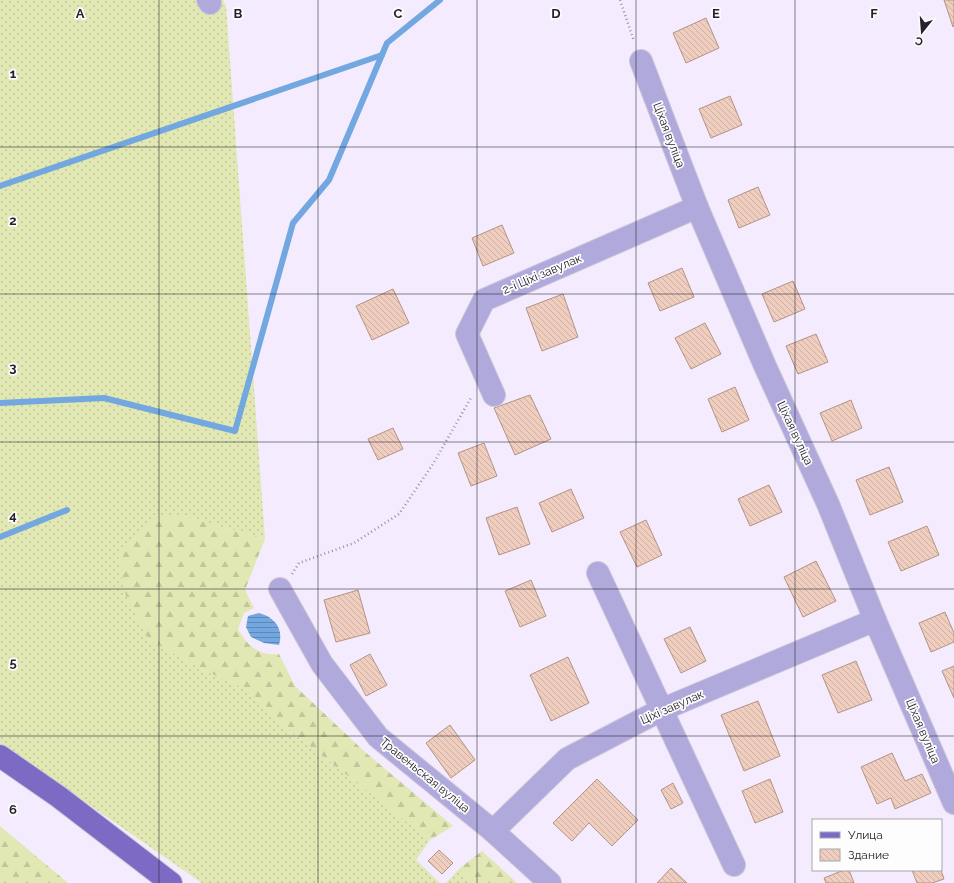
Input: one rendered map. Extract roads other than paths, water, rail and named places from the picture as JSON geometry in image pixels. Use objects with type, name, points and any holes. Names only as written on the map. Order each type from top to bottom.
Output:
[{"type":"main road","points":[[0,756],[59,797],[171,883]]},
{"type":"street","name":"Ціхая вуліца","points":[[641,61],[697,207],[765,366],[828,504],[875,620],[954,803]]},
{"type":"street","name":"2-і Ціхі завулак","points":[[494,395],[468,334],[484,300],[697,207]]},
{"type":"street","points":[[598,574],[734,865]]},
{"type":"street","name":"Травеньская вуліца","points":[[280,589],[322,664],[378,737],[493,831],[550,883]]},
{"type":"street","name":"Ціхі завулак","points":[[493,831],[567,759],[661,710],[875,620]]},
{"type":"water","points":[[259,613],[273,620],[279,628],[279,645],[264,643],[251,637],[246,627],[248,616]]},
{"type":"waterway","points":[[0,403],[104,398],[235,431],[293,223],[329,180],[387,43],[440,0]]},
{"type":"waterway","points":[[0,186],[382,55]]},
{"type":"waterway","points":[[0,537],[67,510]]}]
